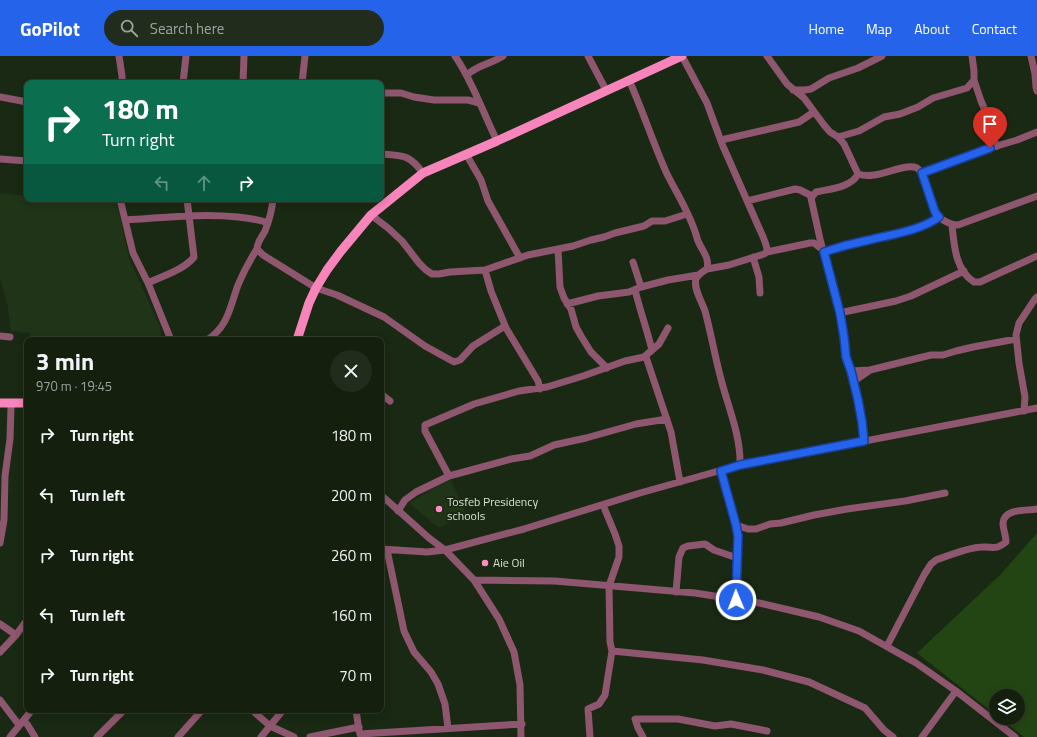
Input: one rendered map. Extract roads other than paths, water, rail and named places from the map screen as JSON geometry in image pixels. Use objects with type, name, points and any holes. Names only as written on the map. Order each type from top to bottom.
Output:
[{"type":"main road","points":[[298,337],[309,303],[316,288],[341,251],[371,215],[424,172],[497,141],[682,56]]},
{"type":"main road","points":[[0,402],[24,403]]},
{"type":"main road","points":[[0,407],[24,407]]},
{"type":"street","points":[[119,56],[122,80]]},
{"type":"street","points":[[181,56],[186,56],[183,80]]},
{"type":"street","points":[[243,80],[244,56]]},
{"type":"street","points":[[302,80],[305,56]]},
{"type":"street","points":[[455,56],[467,75],[478,103],[497,141]]},
{"type":"street","points":[[467,75],[485,63],[495,61],[502,56]]},
{"type":"street","points":[[588,56],[606,90]]},
{"type":"street","points":[[682,56],[707,103],[721,140],[767,248],[766,252]]},
{"type":"street","points":[[767,56],[787,84],[804,98],[830,132],[838,137],[847,150],[858,174],[866,177],[911,166],[918,168],[922,173],[935,212],[939,217],[952,224],[958,224],[1037,196]]},
{"type":"street","points":[[793,90],[800,91],[811,89],[829,78],[858,68],[882,56]]},
{"type":"street","points":[[972,56],[974,80],[992,126],[992,136],[997,146]]},
{"type":"street","points":[[1030,56],[1035,74],[1037,91]]},
{"type":"street","points":[[629,80],[654,143],[696,233],[697,239],[707,257],[708,269]]},
{"type":"street","points":[[838,137],[859,130],[884,117],[900,114],[918,107],[933,98],[962,90],[974,80]]},
{"type":"street","points":[[384,93],[402,93],[414,97],[434,100],[468,100],[478,103]]},
{"type":"street","points":[[0,97],[24,101]]},
{"type":"street","points":[[721,140],[799,122],[814,112]]},
{"type":"street","points":[[922,173],[1037,132]]},
{"type":"street","points":[[384,154],[407,157],[415,161],[424,172]]},
{"type":"street","points":[[466,154],[481,180],[488,202],[520,258]]},
{"type":"street","points":[[0,159],[24,160]]},
{"type":"street","points":[[858,174],[854,180],[849,183],[833,189],[816,192],[812,196],[811,202],[818,242],[824,251],[840,313],[846,357],[854,384],[862,422],[864,441]]},
{"type":"street","points":[[747,201],[795,189],[812,196]]},
{"type":"street","points":[[121,202],[133,252],[148,283],[170,337]]},
{"type":"street","points":[[148,283],[177,269],[194,257],[187,202]]},
{"type":"street","points":[[211,337],[217,333],[223,326],[239,284],[266,230],[272,202]]},
{"type":"street","points":[[371,215],[388,228],[412,252],[419,263],[432,274],[484,270],[528,255],[573,246],[644,226],[652,222],[665,221],[687,214]]},
{"type":"street","points":[[125,220],[188,215],[225,216],[261,221],[268,224]]},
{"type":"street","points":[[824,251],[928,224],[939,217]]},
{"type":"street","points":[[952,224],[958,261],[964,271],[974,282],[980,282],[1037,256]]},
{"type":"street","points":[[567,304],[668,280],[698,275],[708,269],[729,265],[764,254],[766,252],[806,243],[818,242]]},
{"type":"street","points":[[257,249],[263,255],[316,288],[337,295],[384,316],[425,346],[454,362],[460,360],[473,346],[505,326]]},
{"type":"street","points":[[558,249],[560,287],[564,298],[573,315],[576,327],[581,336],[591,352],[606,368]]},
{"type":"street","points":[[753,257],[759,277],[760,293]]},
{"type":"street","points":[[633,262],[644,325],[648,333],[652,350]]},
{"type":"street","points":[[484,270],[505,326],[538,381],[540,389]]},
{"type":"street","points":[[840,313],[896,301],[911,296],[964,271]]},
{"type":"street","points":[[698,275],[696,279],[697,288],[705,311],[721,380],[737,438],[740,451],[740,465]]},
{"type":"street","points":[[1024,411],[1025,397],[1016,339],[1019,323],[1037,297]]},
{"type":"street","points":[[449,476],[425,431],[425,425],[474,404],[519,391],[540,389],[625,361],[646,356],[659,344],[668,328]]},
{"type":"street","points":[[0,336],[10,336]]},
{"type":"street","points":[[851,371],[870,370],[931,355],[943,355],[973,347],[1016,339]]},
{"type":"street","points":[[646,356],[660,404],[667,420],[680,482]]},
{"type":"street","points":[[854,384],[870,370]]},
{"type":"street","points":[[384,396],[390,401]]},
{"type":"street","points":[[0,543],[3,531],[5,476],[10,439],[11,407]]},
{"type":"street","points":[[448,728],[442,694],[431,672],[414,652],[404,631],[384,550],[426,552],[445,550],[524,529],[603,504],[740,465],[1037,408]]},
{"type":"street","points":[[398,510],[405,500],[416,492],[449,476],[511,459],[530,456],[554,445],[570,443],[636,424],[667,420]]},
{"type":"street","points":[[721,471],[736,525],[738,546],[736,600]]},
{"type":"street","points":[[736,525],[748,529],[756,529],[770,524],[781,523],[814,515],[946,493]]},
{"type":"street","points":[[384,498],[429,538],[445,550],[474,580],[499,619],[514,652],[520,685],[522,724],[521,737]]},
{"type":"street","points":[[590,737],[588,709],[599,704],[606,696],[612,651],[610,642],[610,586],[619,557],[619,546],[603,504]]},
{"type":"street","points":[[887,646],[931,564],[936,560],[982,547],[993,549],[1003,544],[1006,542],[1003,523],[1004,518],[1014,511],[1037,509]]},
{"type":"street","points":[[676,592],[679,558],[683,548],[706,544],[714,550],[737,558]]},
{"type":"street","points":[[474,580],[549,581],[695,593],[759,603],[827,620],[859,631],[932,673],[1015,737]]},
{"type":"street","points":[[0,624],[16,635]]},
{"type":"street","points":[[0,652],[24,624]]},
{"type":"street","points":[[612,651],[710,662],[763,670],[810,682],[865,708],[884,730],[894,737]]},
{"type":"street","points":[[922,737],[956,691]]},
{"type":"street","points":[[0,700],[21,723],[27,724],[35,737]]},
{"type":"street","points":[[10,737],[29,713]]},
{"type":"street","points":[[97,737],[117,713]]},
{"type":"street","points":[[178,737],[199,713]]},
{"type":"street","points":[[255,713],[270,726],[294,737]]},
{"type":"street","points":[[261,737],[281,713]]},
{"type":"street","points":[[357,713],[360,733]]},
{"type":"street","points":[[643,737],[635,719],[678,718],[715,726],[731,724],[766,731]]},
{"type":"street","points":[[310,737],[522,724]]},
{"type":"place","name":"Tosfeb Presidency schools","points":[[439,509]]},
{"type":"place","name":"Aie Oil","points":[[485,563]]}]
